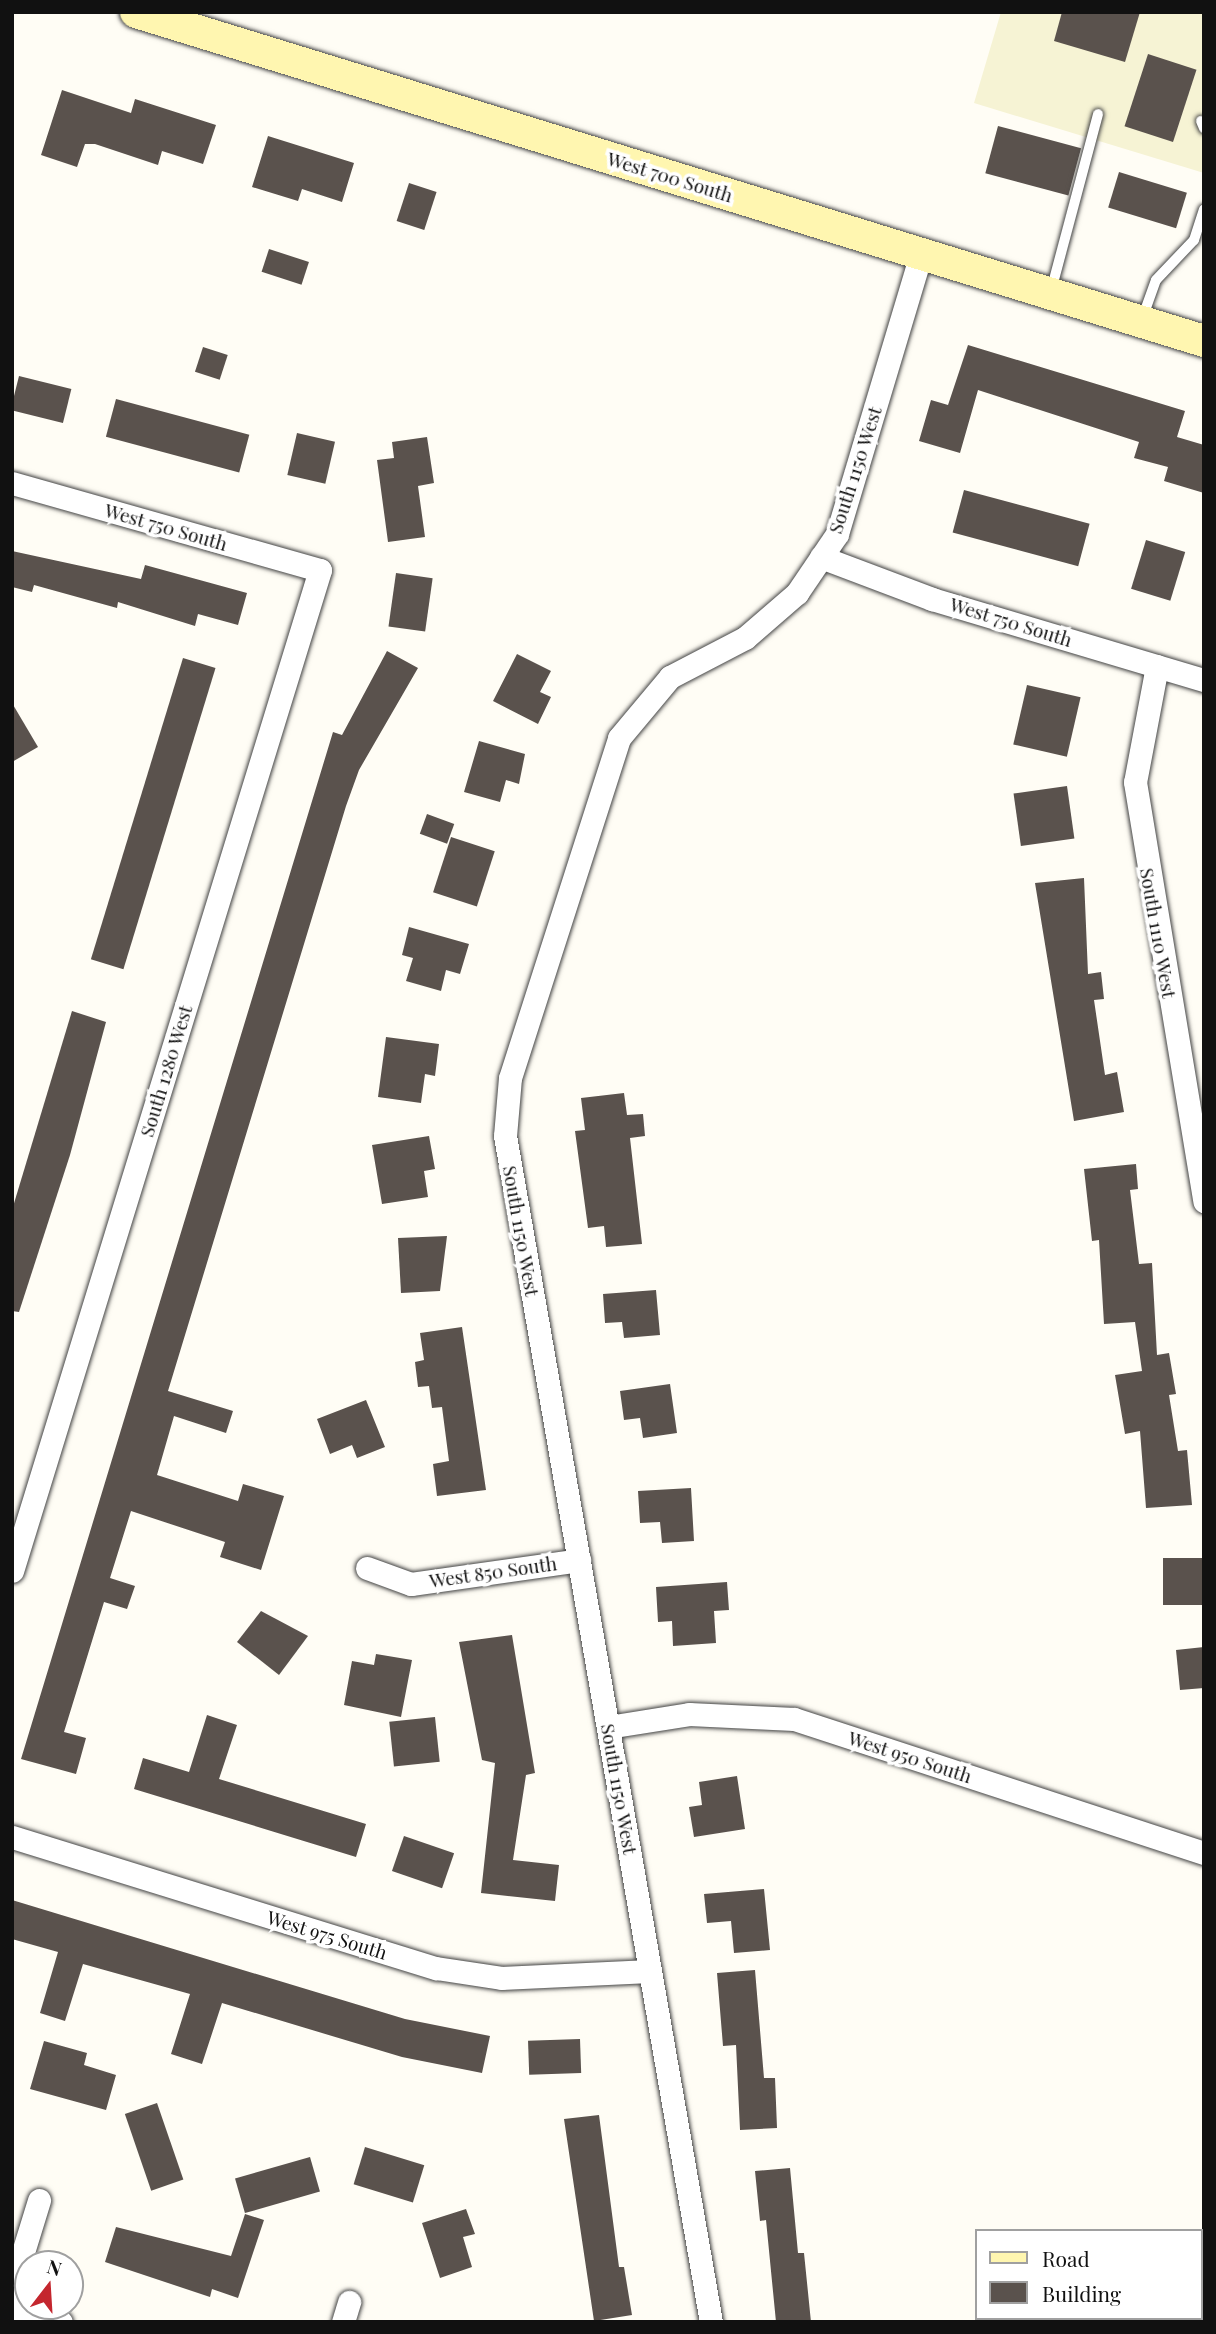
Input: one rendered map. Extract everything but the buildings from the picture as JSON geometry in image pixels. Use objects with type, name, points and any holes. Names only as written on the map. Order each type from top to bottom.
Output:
[{"type":"street","name":"West 700 South","points":[[136,12],[1204,341]]},
{"type":"street","name":"South 1150 West","points":[[711,2322],[505,1136],[510,1078],[619,738],[670,677],[745,638],[797,593],[837,534],[921,254]]},
{"type":"street","name":"West 750 South","points":[[12,484],[320,570]]},
{"type":"street","name":"West 750 South","points":[[821,557],[932,599],[1204,680]]},
{"type":"street","name":"South 1280 West","points":[[12,1571],[320,570]]},
{"type":"street","name":"South 1110 West","points":[[1157,666],[1135,782],[1204,1201]]},
{"type":"street","name":"West 850 South","points":[[367,1568],[411,1584],[579,1560]]},
{"type":"street","name":"West 950 South","points":[[608,1727],[689,1714],[794,1720],[1204,1853]]},
{"type":"street","name":"West 975 South","points":[[12,1837],[436,1969],[500,1979],[650,1971]]},
{"type":"street","points":[[12,2288],[39,2200]]},
{"type":"street","points":[[12,2307],[61,2322]]},
{"type":"lane","points":[[1050,294],[1098,114]]},
{"type":"lane","points":[[1141,322],[1156,280],[1194,240],[1204,210]]},
{"type":"shaded area","points":[[1001,12],[1204,12],[1204,173],[974,103]]}]
